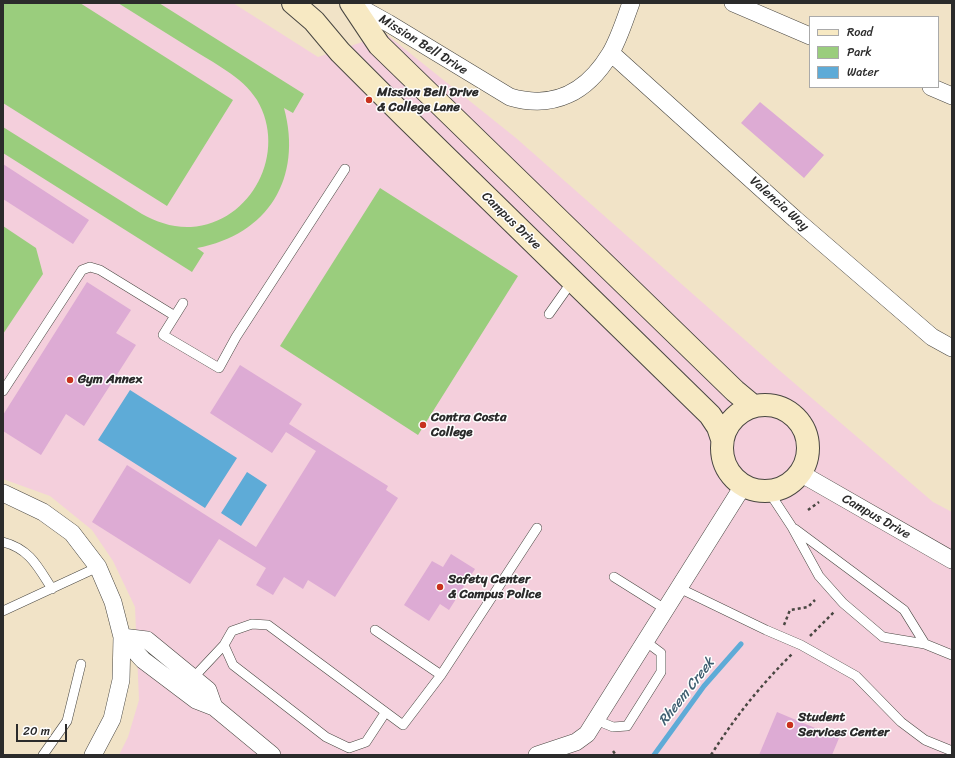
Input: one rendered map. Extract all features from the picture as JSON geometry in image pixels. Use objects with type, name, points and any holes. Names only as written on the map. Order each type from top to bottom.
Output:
[{"type":"street","name":"Mission Bell Drive","points":[[352,3],[388,23],[510,97],[523,101],[552,100],[576,91],[595,74],[611,53],[631,3]]},
{"type":"street","points":[[352,3],[379,45],[718,375],[753,406]]},
{"type":"street","points":[[733,3],[809,36]]},
{"type":"street","name":"Campus Drive","points":[[300,5],[340,52],[710,415],[718,426],[722,439]]},
{"type":"street","name":"Valencia Way","points":[[611,53],[801,224],[932,337],[952,348]]},
{"type":"street","points":[[933,88],[952,96]]},
{"type":"street","points":[[766,405],[779,407],[791,414],[800,423],[806,435],[808,448],[806,461],[800,473],[792,482],[781,489],[769,492],[756,491],[743,486],[733,478],[725,467],[721,453],[722,439],[725,430],[733,418],[744,410],[753,406],[766,405]]},
{"type":"street","name":"Campus Drive","points":[[800,473],[952,560]]},
{"type":"street","points":[[537,755],[576,742],[587,734],[743,486]]},
{"type":"street","points":[[3,493],[43,512],[72,533],[98,567],[113,602],[122,637],[121,680],[112,719],[93,755]]},
{"type":"street","points":[[122,637],[147,640],[208,690],[214,707]]},
{"type":"street","points":[[122,637],[143,660],[196,700],[214,707],[272,755]]},
{"type":"lane","points":[[183,303],[164,335],[219,368],[236,337],[345,169]]},
{"type":"lane","points":[[3,391],[82,270],[90,267],[100,270],[175,316]]},
{"type":"lane","points":[[549,314],[573,280]]},
{"type":"lane","points":[[769,492],[792,527],[819,576],[843,603],[883,637],[925,644],[952,655]]},
{"type":"lane","points":[[792,527],[904,610],[925,644]]},
{"type":"lane","points":[[193,678],[224,645],[232,631],[252,624],[268,625],[403,725],[441,675],[537,528]]},
{"type":"lane","points":[[3,542],[10,544],[30,555],[52,589]]},
{"type":"lane","points":[[3,611],[98,567]]},
{"type":"lane","points":[[614,577],[665,610]]},
{"type":"lane","points":[[679,588],[766,630],[801,645],[856,676],[901,722],[925,740],[952,752]]},
{"type":"lane","points":[[375,630],[441,675]]},
{"type":"lane","points":[[596,720],[613,727],[627,726],[661,672],[661,652],[645,641]]},
{"type":"lane","points":[[224,645],[233,665],[326,737],[349,748],[366,742],[385,713]]},
{"type":"lane","points":[[43,755],[67,721],[81,664]]},
{"type":"path","points":[[808,510],[820,500]]},
{"type":"path","points":[[782,627],[790,610],[808,607],[815,600]]},
{"type":"path","points":[[808,639],[834,612]]},
{"type":"path","points":[[711,755],[757,690],[795,651]]},
{"type":"path","points":[[613,752],[616,755]]},
{"type":"shaded area","name":"Contra Costa College","points":[[3,3],[233,3],[318,57],[386,34],[516,138],[779,370],[933,502],[952,512],[952,755],[119,755],[128,737],[139,700],[135,607],[113,561],[92,530],[50,496],[3,479]]},
{"type":"green space","points":[[3,3],[80,3],[233,100],[167,206],[3,103]]},
{"type":"green space","points":[[118,3],[159,3],[304,94],[293,113],[284,108],[289,134],[288,158],[284,180],[274,199],[261,216],[243,230],[222,241],[197,248],[204,253],[192,272],[3,153],[3,127],[142,214],[153,220],[172,225],[191,227],[213,223],[231,213],[247,199],[258,182],[266,162],[268,141],[266,120],[257,100],[251,91],[235,77]]},
{"type":"green space","points":[[380,188],[518,276],[418,435],[280,346]]},
{"type":"green space","points":[[3,226],[36,248],[43,274],[3,334]]},
{"type":"water","points":[[130,390],[237,458],[205,508],[98,440]]},
{"type":"water","points":[[247,472],[267,485],[241,526],[221,513]]},
{"type":"building","points":[[760,102],[824,155],[804,178],[741,123]]},
{"type":"building","points":[[3,164],[89,220],[73,244],[3,199]]},
{"type":"building","name":"Gym Annex","points":[[87,282],[131,310],[116,333],[136,345],[84,426],[66,414],[41,455],[3,431],[3,415]]},
{"type":"building","points":[[240,365],[302,404],[289,424],[388,486],[386,490],[398,498],[335,597],[308,580],[303,589],[284,577],[273,595],[256,585],[266,568],[219,539],[190,584],[92,522],[127,465],[256,547],[316,451],[286,432],[272,453],[210,413]]},
{"type":"building","name":"Safety Center & Campus Police","points":[[451,554],[475,569],[449,610],[440,604],[429,621],[404,605],[432,561],[443,567]]},
{"type":"building","name":"Student Services Center","points":[[777,712],[839,738],[832,755],[759,755]]},
{"type":"waterway","name":"Rheem Creek","points":[[654,755],[704,686],[741,644]]},
{"type":"place","name":"Mission Bell Drive & College Lane","points":[[369,100]]},
{"type":"place","name":"Gym Annex","points":[[70,380]]},
{"type":"place","name":"Contra Costa College","points":[[423,425]]},
{"type":"place","name":"Safety Center & Campus Police","points":[[440,587]]},
{"type":"place","name":"Student Services Center","points":[[790,725]]}]
